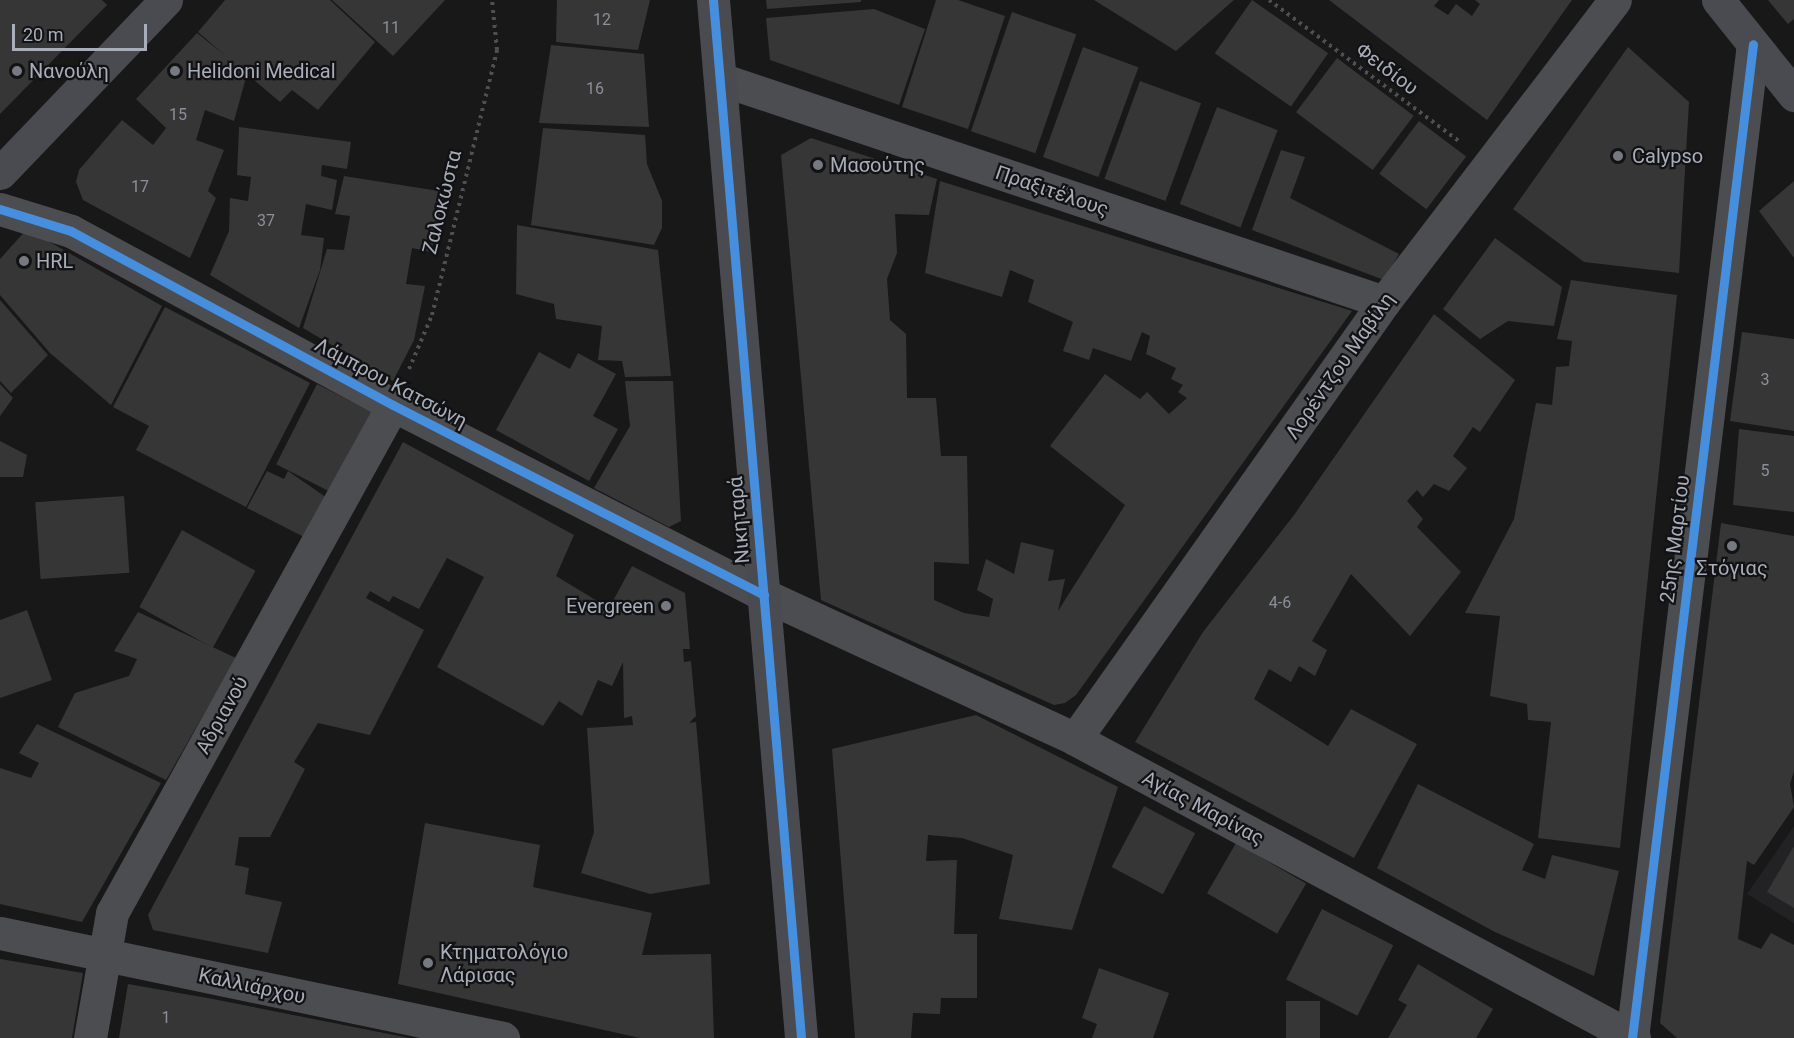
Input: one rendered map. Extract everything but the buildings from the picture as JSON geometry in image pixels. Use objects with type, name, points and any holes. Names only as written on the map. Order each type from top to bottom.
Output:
[{"type":"street","points":[[0,173],[166,0]]},
{"type":"street","name":"Νικηταρά","points":[[713,0],[801,1038]]},
{"type":"street","name":"Λορέντζου Μαβίλη","points":[[1075,739],[1384,302],[1488,162],[1615,0]]},
{"type":"street","points":[[1718,0],[1794,95]]},
{"type":"street","name":"25ης Μαρτίου","points":[[1633,1038],[1753,44]]},
{"type":"street","name":"Πραξιτέλους","points":[[720,80],[1384,302]]},
{"type":"street","name":"Λάμπρου Κατσώνη","points":[[0,209],[71,231],[393,405],[764,595]]},
{"type":"street","name":"Αδριανού","points":[[90,1038],[112,913],[393,405]]},
{"type":"street","name":"Αγίας Μαρίνας","points":[[764,595],[1075,739],[1633,1038]]},
{"type":"street","name":"Καλλιάρχου","points":[[0,933],[503,1038]]},
{"type":"shaded area","points":[[1794,826],[1794,923],[1747,894]]},
{"type":"cycle path","points":[[713,0],[801,1038]]},
{"type":"cycle path","points":[[1632,1038],[1753,44]]},
{"type":"cycle path","points":[[0,209],[71,231],[393,405],[764,595]]},
{"type":"place","name":"Νανούλη","points":[[17,71]]},
{"type":"place","name":"Helidoni Medical","points":[[175,71]]},
{"type":"place","name":"Calypso","points":[[1618,156]]},
{"type":"place","name":"Μασούτης","points":[[818,165]]},
{"type":"place","name":"HRL","points":[[24,261]]},
{"type":"place","name":"Στόγιας","points":[[1732,546]]},
{"type":"place","name":"Evergreen","points":[[666,606]]},
{"type":"place","name":"Κτηματολόγιο Λάρισας","points":[[428,963]]}]
